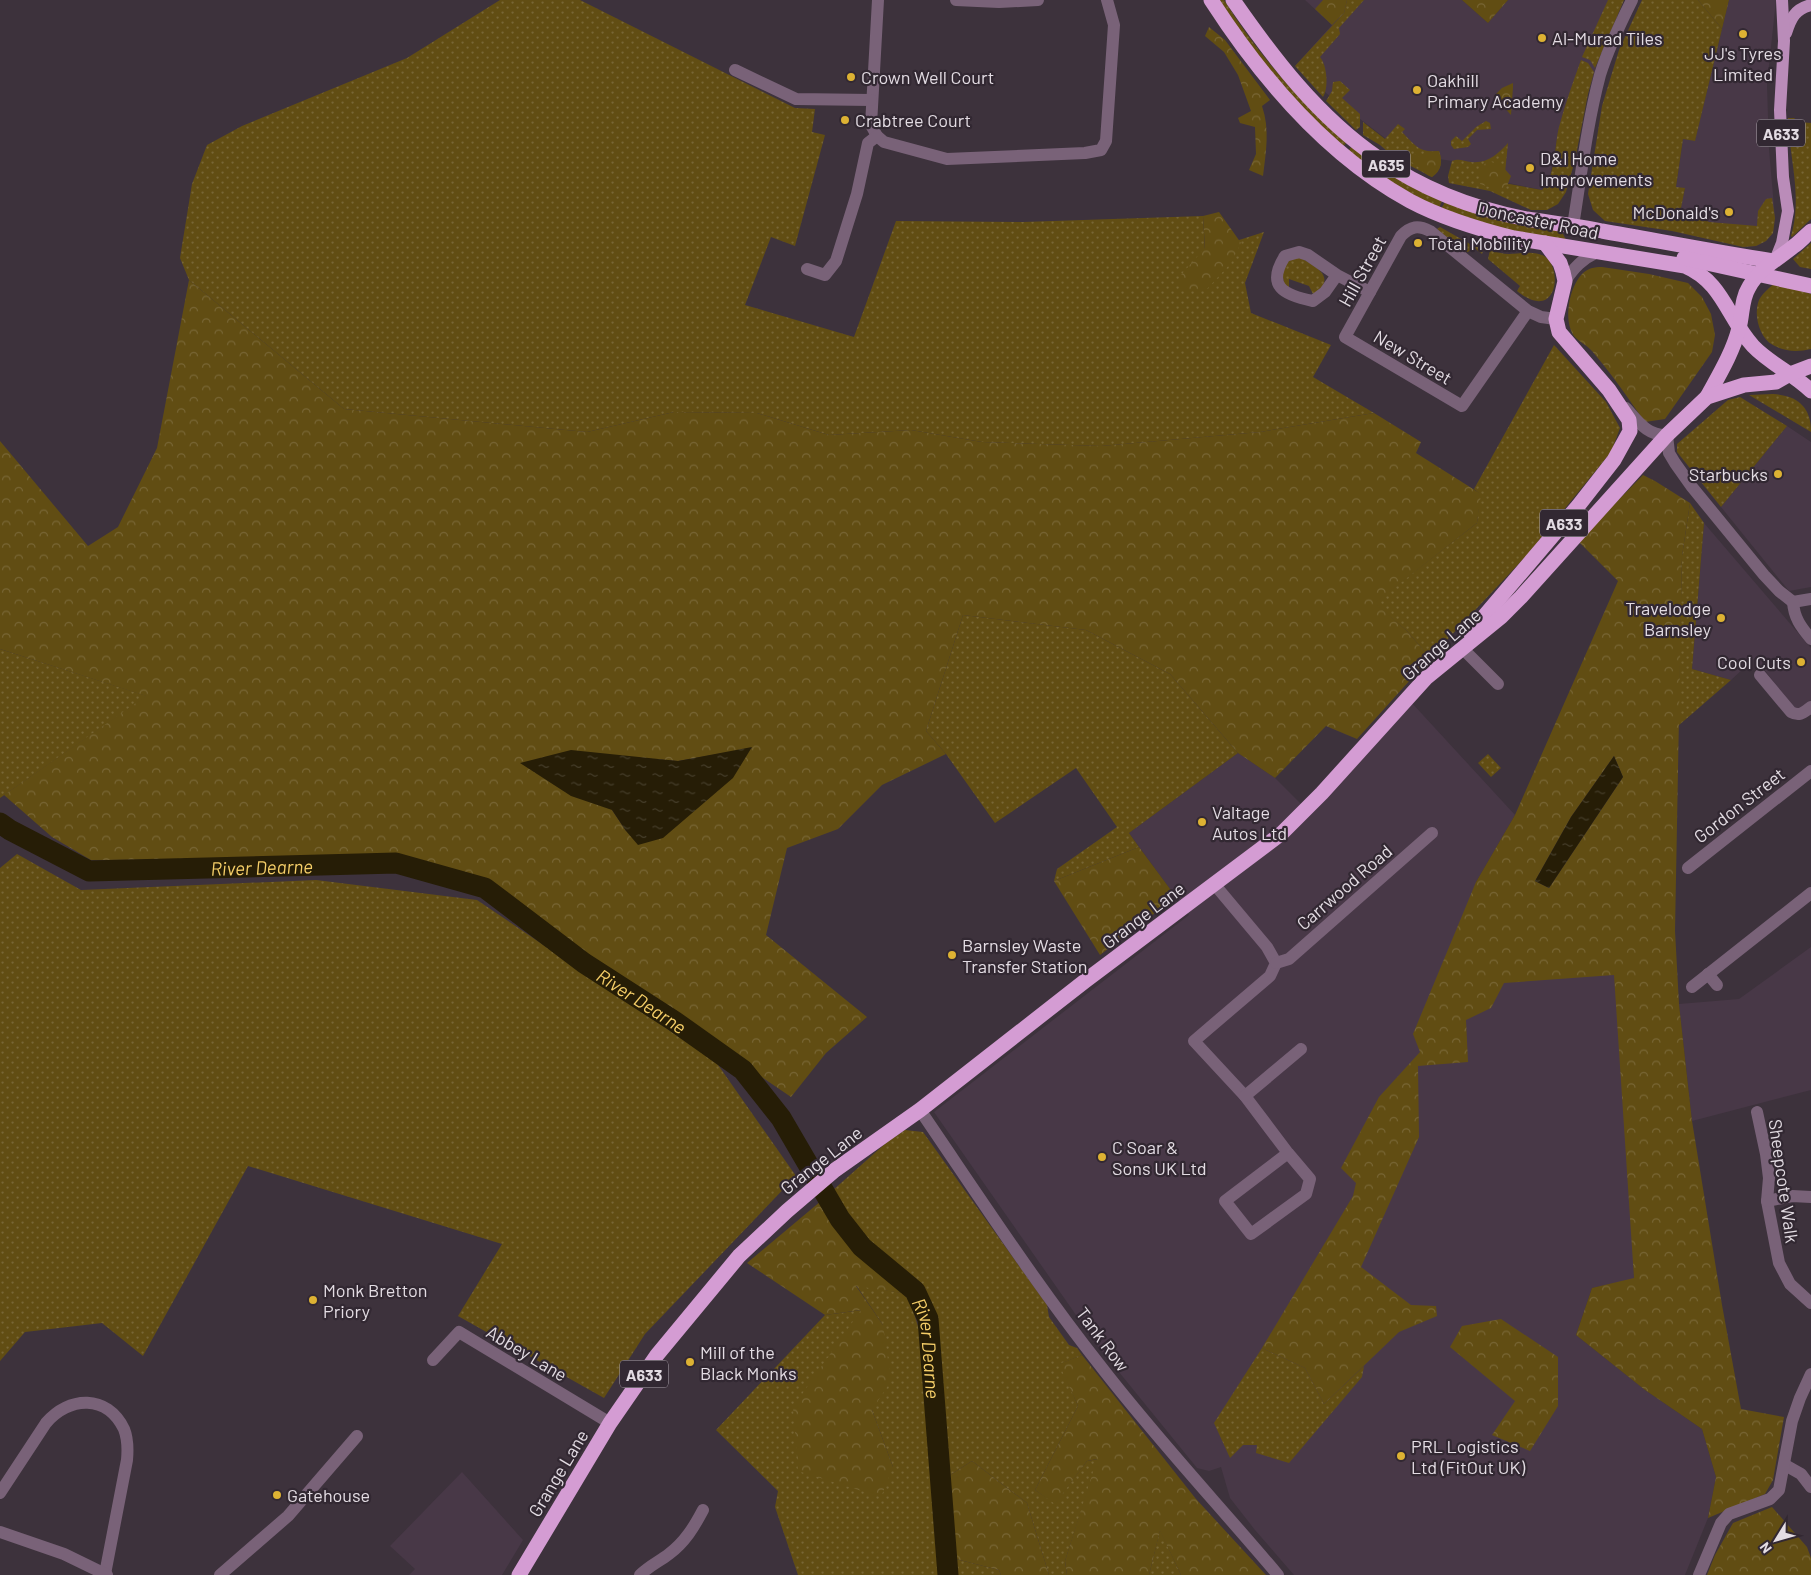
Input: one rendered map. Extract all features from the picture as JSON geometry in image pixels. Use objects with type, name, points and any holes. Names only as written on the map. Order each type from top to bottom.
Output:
[{"type":"highway","name":"Doncaster Road","points":[[1211,0],[1251,57],[1319,133],[1362,170],[1411,201],[1456,221],[1505,236],[1685,266],[1707,279],[1740,327]]},
{"type":"highway","name":"Doncaster Road","points":[[1233,0],[1276,59],[1316,106],[1348,136],[1397,171],[1446,196],[1504,214],[1732,255],[1774,260]]},
{"type":"highway","points":[[1573,226],[1573,232],[1577,238],[1624,256]]},
{"type":"highway","points":[[1599,230],[1615,243],[1811,286]]},
{"type":"highway","points":[[1740,327],[1744,297],[1749,286],[1774,260],[1794,247],[1811,231]]},
{"type":"highway","points":[[1545,243],[1560,263],[1565,281],[1556,319]]},
{"type":"highway","name":"A633","points":[[1462,648],[1480,621],[1614,460],[1630,432],[1629,420],[1609,390],[1559,332],[1556,319]]},
{"type":"highway","name":"A635","points":[[1740,327],[1760,353],[1811,391]]},
{"type":"highway","name":"A633","points":[[1707,397],[1729,355],[1740,327]]},
{"type":"highway","name":"Grange Lane","points":[[519,1575],[610,1423],[656,1355],[739,1256],[835,1170],[920,1110],[1085,981],[1282,833],[1322,793],[1426,678],[1501,617],[1522,597],[1667,435],[1707,397],[1744,386],[1776,382],[1811,366]]},
{"type":"main road","name":"A633","points":[[1774,260],[1782,243],[1788,211],[1783,177],[1780,110],[1784,41],[1782,0]]},
{"type":"main road","name":"A633","points":[[1784,41],[1795,12],[1804,6],[1811,5]]},
{"type":"street","points":[[807,269],[825,275],[836,261],[857,194],[868,143],[874,130],[871,100],[878,0]]},
{"type":"street","points":[[956,0],[998,2],[1038,0]]},
{"type":"street","points":[[874,130],[884,142],[947,159],[1085,153],[1101,150],[1106,142],[1114,24],[1107,0]]},
{"type":"street","points":[[1573,226],[1600,75],[1632,0]]},
{"type":"street","points":[[735,70],[765,81],[796,99],[871,100]]},
{"type":"street","name":"Hill Street","points":[[1345,337],[1401,236],[1413,227],[1421,226],[1430,231],[1528,310]]},
{"type":"street","points":[[1337,275],[1325,292],[1313,301],[1283,290],[1278,285],[1276,278],[1279,265],[1285,256],[1299,252],[1308,255],[1337,275],[1370,292]]},
{"type":"street","points":[[1565,281],[1578,264],[1586,257],[1597,252]]},
{"type":"street","points":[[1528,310],[1541,317],[1556,319]]},
{"type":"street","name":"New Street","points":[[1345,337],[1462,406],[1528,310]]},
{"type":"street","points":[[1609,390],[1647,431],[1657,436],[1667,435],[1669,453],[1675,463],[1748,556],[1779,591],[1792,602],[1794,614],[1811,640]]},
{"type":"street","points":[[1792,602],[1811,599]]},
{"type":"street","points":[[1462,648],[1498,684]]},
{"type":"street","points":[[1760,675],[1791,712],[1800,714],[1811,707]]},
{"type":"street","name":"Gordon Street","points":[[1688,868],[1811,771]]},
{"type":"street","name":"Carrwood Road","points":[[1288,1153],[1226,1201],[1251,1234],[1306,1194],[1310,1179],[1245,1096],[1194,1041],[1270,976],[1276,963],[1289,959],[1432,833]]},
{"type":"street","points":[[1215,885],[1267,947],[1276,963]]},
{"type":"street","points":[[1692,987],[1811,893]]},
{"type":"street","points":[[1708,974],[1717,985]]},
{"type":"street","points":[[1245,1096],[1300,1048]]},
{"type":"street","name":"Tank Row","points":[[920,1110],[1098,1364],[1278,1575]]},
{"type":"street","name":"Sheepcote Walk","points":[[1757,1112],[1769,1178],[1767,1201],[1782,1269],[1790,1284],[1811,1302]]},
{"type":"street","points":[[1767,1201],[1792,1196],[1811,1197]]},
{"type":"street","name":"Abbey Lane","points":[[433,1360],[459,1332],[610,1423]]},
{"type":"street","points":[[1699,1575],[1721,1523],[1729,1514],[1766,1500],[1775,1495],[1779,1490],[1792,1421],[1811,1374]]},
{"type":"street","points":[[0,1493],[55,1412],[74,1403],[84,1402],[107,1409],[116,1416],[124,1429],[128,1442],[127,1460],[106,1575],[85,1563],[0,1532]]},
{"type":"street","points":[[220,1575],[288,1516],[358,1436]]},
{"type":"street","points":[[1785,1465],[1801,1474],[1811,1487]]},
{"type":"street","points":[[640,1575],[680,1545],[692,1530],[703,1510]]},
{"type":"street","points":[[79,1575],[85,1563]]},
{"type":"shaded area","name":"Oakhill Primary Academy","points":[[1305,0],[1462,0],[1488,23],[1508,0],[1624,0],[1597,64],[1588,94],[1559,129],[1549,182],[1542,190],[1450,171],[1452,161],[1439,159],[1419,164],[1326,93],[1295,66],[1332,25]]},
{"type":"shaded area","points":[[1729,0],[1776,0],[1767,84],[1769,149],[1775,218],[1773,233],[1766,241],[1756,246],[1743,247],[1680,208],[1685,189],[1676,187],[1683,139],[1695,140]]},
{"type":"shaded area","points":[[1787,426],[1811,442],[1811,587],[1789,591],[1721,507]]},
{"type":"shaded area","points":[[1704,523],[1811,648],[1811,715],[1796,710],[1755,658],[1731,680],[1692,669]]},
{"type":"shaded area","points":[[1411,702],[1515,815],[1476,882],[1625,915],[1634,1279],[1592,1288],[1576,1335],[1645,1390],[1702,1429],[1716,1477],[1708,1518],[1685,1575],[1294,1575],[1230,1498],[1221,1467],[1209,1471],[1197,1468],[1097,1345],[934,1112],[1189,915],[1129,833],[1238,753],[1275,778],[1303,806]]},
{"type":"shaded area","points":[[1811,947],[1811,1090],[1692,1121],[1679,1004],[1739,999]]},
{"type":"shaded area","points":[[462,1472],[523,1540],[502,1575],[409,1575],[415,1569],[390,1546]]},
{"type":"green space","points":[[500,0],[580,0],[795,108],[815,109],[812,132],[825,135],[795,246],[771,237],[745,305],[854,337],[896,221],[1023,222],[1203,216],[1205,251],[1264,232],[1245,283],[1251,313],[1331,345],[1313,377],[1374,413],[1260,432],[1101,446],[982,442],[911,430],[829,435],[757,413],[674,412],[587,432],[344,409],[189,280],[180,258],[192,184],[207,145],[242,126],[407,58]]},
{"type":"green space","points":[[1218,0],[1224,0],[1250,39],[1295,93],[1346,143],[1342,148],[1316,123],[1254,52]]},
{"type":"green space","points":[[1323,0],[1347,0],[1344,13],[1332,25],[1315,9]]},
{"type":"green space","points":[[1347,0],[1364,0],[1339,28],[1340,34],[1320,57],[1324,65],[1326,77],[1326,88],[1323,97],[1295,66],[1344,13]]},
{"type":"green space","points":[[1462,0],[1508,0],[1488,23]]},
{"type":"green space","points":[[1608,0],[1624,0],[1595,68],[1590,60],[1582,57]]},
{"type":"green space","points":[[1642,0],[1698,0],[1722,29],[1695,141],[1683,139],[1676,187],[1685,188],[1681,208],[1709,222],[1757,226],[1758,211],[1766,199],[1772,198],[1775,218],[1773,233],[1766,241],[1756,246],[1743,247],[1672,231],[1605,221],[1593,210],[1588,194],[1602,106],[1619,50]]},
{"type":"green space","points":[[1698,0],[1729,0],[1722,29]]},
{"type":"green space","points":[[1209,27],[1225,40],[1270,100],[1262,106],[1267,132],[1263,176],[1249,170],[1256,154],[1255,127],[1240,123],[1238,118],[1251,111],[1238,75],[1224,52],[1205,36]]},
{"type":"green space","points":[[1581,60],[1588,63],[1594,72],[1575,160],[1566,192],[1558,204],[1547,210],[1531,210],[1490,191],[1449,183],[1448,176],[1452,161],[1477,162],[1487,160],[1508,143],[1504,183],[1542,190],[1550,177],[1559,127]]},
{"type":"green space","points":[[1340,81],[1350,90],[1342,98],[1360,114],[1360,127],[1356,130],[1326,101],[1332,91],[1333,82]]},
{"type":"green space","points":[[1513,83],[1511,115],[1494,96],[1502,88]]},
{"type":"green space","points":[[1788,118],[1794,118],[1799,122],[1811,123],[1811,219],[1792,237],[1796,192]]},
{"type":"green space","points":[[1486,121],[1490,123],[1491,129],[1477,130],[1468,139],[1471,144],[1468,147],[1454,149],[1451,141],[1456,136],[1462,141],[1476,127]]},
{"type":"green space","points":[[1363,122],[1385,139],[1398,124],[1405,129],[1402,132],[1418,148],[1427,151],[1439,151],[1441,162],[1439,169],[1432,177],[1395,158],[1380,145],[1363,135]]},
{"type":"green space","points":[[1351,147],[1442,201],[1439,208],[1403,189],[1370,168],[1348,152]]},
{"type":"green space","points":[[1439,151],[1440,166],[1432,177],[1410,161],[1411,156],[1416,154],[1422,159],[1427,152]]},
{"type":"green space","points":[[1489,161],[1502,166],[1511,176],[1507,186],[1498,190],[1480,184],[1479,168]]},
{"type":"green space","points":[[1445,202],[1562,232],[1567,242],[1511,232],[1441,209]]},
{"type":"green space","points":[[1219,212],[1241,243],[1231,263],[1207,289],[1179,290],[1180,276],[1205,248],[1203,216]]},
{"type":"green space","points":[[1440,227],[1470,244],[1484,248],[1482,254],[1473,247],[1468,252],[1463,251],[1437,229]]},
{"type":"green space","points":[[1811,243],[1811,269],[1800,267],[1793,259]]},
{"type":"green space","points":[[1490,250],[1504,254],[1531,253],[1544,256],[1550,262],[1554,271],[1555,281],[1553,290],[1548,298],[1541,301],[1530,299],[1517,291],[1520,286],[1488,259]]},
{"type":"green space","points":[[1300,257],[1318,269],[1324,277],[1322,287],[1316,293],[1313,294],[1309,286],[1289,279],[1289,288],[1284,284],[1282,270],[1290,259]]},
{"type":"green space","points":[[1602,267],[1649,274],[1688,283],[1702,297],[1711,314],[1715,335],[1712,352],[1665,419],[1645,422],[1599,359],[1574,336],[1571,329],[1568,313],[1569,304],[1577,280],[1584,272],[1591,268]]},
{"type":"green space","points":[[189,280],[344,409],[587,432],[674,412],[757,413],[829,435],[911,430],[982,442],[1101,446],[1260,432],[1374,413],[1421,442],[1416,453],[1481,494],[1477,523],[1375,603],[1407,631],[1430,658],[1357,739],[1326,726],[1275,778],[1238,753],[1170,674],[1086,630],[963,615],[926,731],[946,754],[882,785],[838,829],[787,848],[766,935],[867,1017],[826,1053],[791,1097],[485,888],[396,856],[91,860],[52,837],[4,795],[146,696],[0,649],[0,441],[88,546],[118,527],[157,448]],"holes":[[[752,748],[626,831],[612,810],[627,757],[678,761]]]},
{"type":"green space","points":[[1775,283],[1811,294],[1811,349],[1796,351],[1782,349],[1768,342],[1761,332],[1757,314],[1758,303],[1763,294]]},
{"type":"green space","points":[[1554,345],[1606,402],[1620,428],[1611,452],[1526,556],[1430,658],[1407,631],[1374,603],[1477,523],[1480,494],[1474,489]]},
{"type":"green space","points":[[1773,394],[1789,397],[1801,404],[1809,416],[1811,432],[1749,395]]},
{"type":"green space","points":[[1740,397],[1787,426],[1721,507],[1677,452],[1677,444],[1728,400]]},
{"type":"green space","points":[[1643,475],[1690,503],[1682,556],[1675,931],[1679,1004],[1692,1121],[1741,1409],[1784,1417],[1773,1480],[1765,1494],[1708,1518],[1716,1477],[1702,1429],[1645,1390],[1576,1335],[1592,1288],[1634,1278],[1614,975],[1504,983],[1491,1008],[1466,1020],[1468,1062],[1418,1066],[1419,1137],[1361,1267],[1411,1305],[1436,1306],[1437,1316],[1399,1332],[1324,1404],[1305,1368],[1262,1348],[1353,1196],[1356,1183],[1341,1168],[1379,1097],[1420,1052],[1413,1034],[1476,882],[1515,815],[1618,581],[1578,541]],"holes":[[[1614,756],[1623,777],[1549,888],[1535,881],[1571,817]]]},
{"type":"green space","points":[[1690,503],[1704,523],[1692,669],[1731,680],[1678,726],[1682,556]]},
{"type":"green space","points":[[963,615],[1086,630],[1170,674],[1238,753],[1129,833],[1139,847],[1054,881],[1057,869],[1117,827],[1076,768],[995,823],[946,754],[926,731]]},
{"type":"green space","points":[[0,649],[147,696],[0,798]]},
{"type":"green space","points":[[1488,754],[1501,768],[1491,777],[1478,763]]},
{"type":"green space","points":[[1139,847],[1176,897],[1100,955],[1054,881]]},
{"type":"green space","points":[[17,854],[81,890],[316,880],[477,900],[716,1062],[796,1176],[645,1334],[604,1398],[458,1316],[502,1244],[248,1166],[143,1356],[102,1323],[25,1332],[0,1361],[0,868]]},
{"type":"green space","points":[[905,1130],[923,1132],[1047,1305],[1049,1317],[1069,1345],[1077,1348],[1082,1355],[1060,1364],[1078,1406],[1035,1490],[1055,1503],[1087,1461],[1098,1459],[1065,1561],[1067,1575],[1049,1575],[1027,1503],[972,1461],[947,1477],[932,1317],[918,1286],[867,1241],[841,1213],[832,1191],[886,1143]]},
{"type":"green space","points":[[821,1201],[853,1248],[908,1294],[856,1286],[883,1325],[891,1381],[872,1410],[893,1467],[881,1497],[798,1471],[793,1407],[861,1310],[825,1315],[747,1263]]},
{"type":"green space","points":[[856,1285],[908,1294],[921,1336],[941,1575],[798,1575],[775,1507],[778,1491],[716,1430],[825,1315],[862,1310],[794,1407],[893,1467],[872,1410],[883,1325]]},
{"type":"green space","points":[[1501,1319],[1558,1357],[1558,1406],[1530,1451],[1492,1435],[1515,1401],[1450,1347],[1462,1326]]},
{"type":"green space","points":[[1262,1348],[1305,1368],[1324,1404],[1364,1366],[1362,1377],[1289,1463],[1256,1453],[1257,1445],[1243,1445],[1230,1458],[1214,1423]]},
{"type":"green space","points":[[1082,1355],[1196,1499],[1266,1575],[1181,1575],[1160,1531],[1149,1575],[1067,1575],[1065,1561],[1097,1459],[1087,1461],[1055,1504],[1035,1490],[1078,1406],[1059,1364]]},
{"type":"green space","points":[[972,1461],[1027,1503],[1049,1575],[1001,1575],[999,1570],[952,1558],[947,1477]]},
{"type":"green space","points":[[1772,1507],[1807,1547],[1811,1558],[1811,1575],[1707,1575],[1715,1555],[1733,1523]]},
{"type":"green space","points":[[1160,1530],[1181,1575],[1149,1575]]},
{"type":"green space","points":[[952,1558],[999,1570],[1001,1575],[954,1575]]},
{"type":"water","points":[[752,747],[733,778],[663,838],[638,845],[612,810],[571,796],[520,763],[571,750],[678,761]]},
{"type":"water","points":[[1614,756],[1623,777],[1549,888],[1535,881],[1571,817]]},
{"type":"waterway","name":"River Dearne","points":[[0,823],[89,871],[396,863],[485,888],[584,963],[674,1021],[743,1070],[781,1118],[840,1219],[862,1247],[915,1291],[928,1319],[948,1575]]},
{"type":"place","name":"JJ's Tyres Limited","points":[[1743,34]]},
{"type":"place","name":"Al-Murad Tiles","points":[[1542,38]]},
{"type":"place","name":"Crown Well Court","points":[[851,77]]},
{"type":"place","name":"Oakhill Primary Academy","points":[[1417,90]]},
{"type":"place","name":"Crabtree Court","points":[[845,120]]},
{"type":"place","name":"D&I Home Improvements","points":[[1530,168]]},
{"type":"place","name":"McDonald's","points":[[1729,212]]},
{"type":"place","name":"Total Mobility","points":[[1418,243]]},
{"type":"place","name":"Starbucks","points":[[1778,474]]},
{"type":"place","name":"Travelodge Barnsley","points":[[1721,618]]},
{"type":"place","name":"Cool Cuts","points":[[1801,662]]},
{"type":"place","name":"Valtage Autos Ltd","points":[[1202,822]]},
{"type":"place","name":"Barnsley Waste Transfer Station","points":[[952,955]]},
{"type":"place","name":"C Soar & Sons UK Ltd","points":[[1102,1157]]},
{"type":"place","name":"Monk Bretton Priory","points":[[313,1300]]},
{"type":"place","name":"Mill of the Black Monks","points":[[690,1362]]},
{"type":"place","name":"PRL Logistics Ltd (FitOut UK)","points":[[1401,1456]]},
{"type":"place","name":"Gatehouse","points":[[277,1495]]}]
